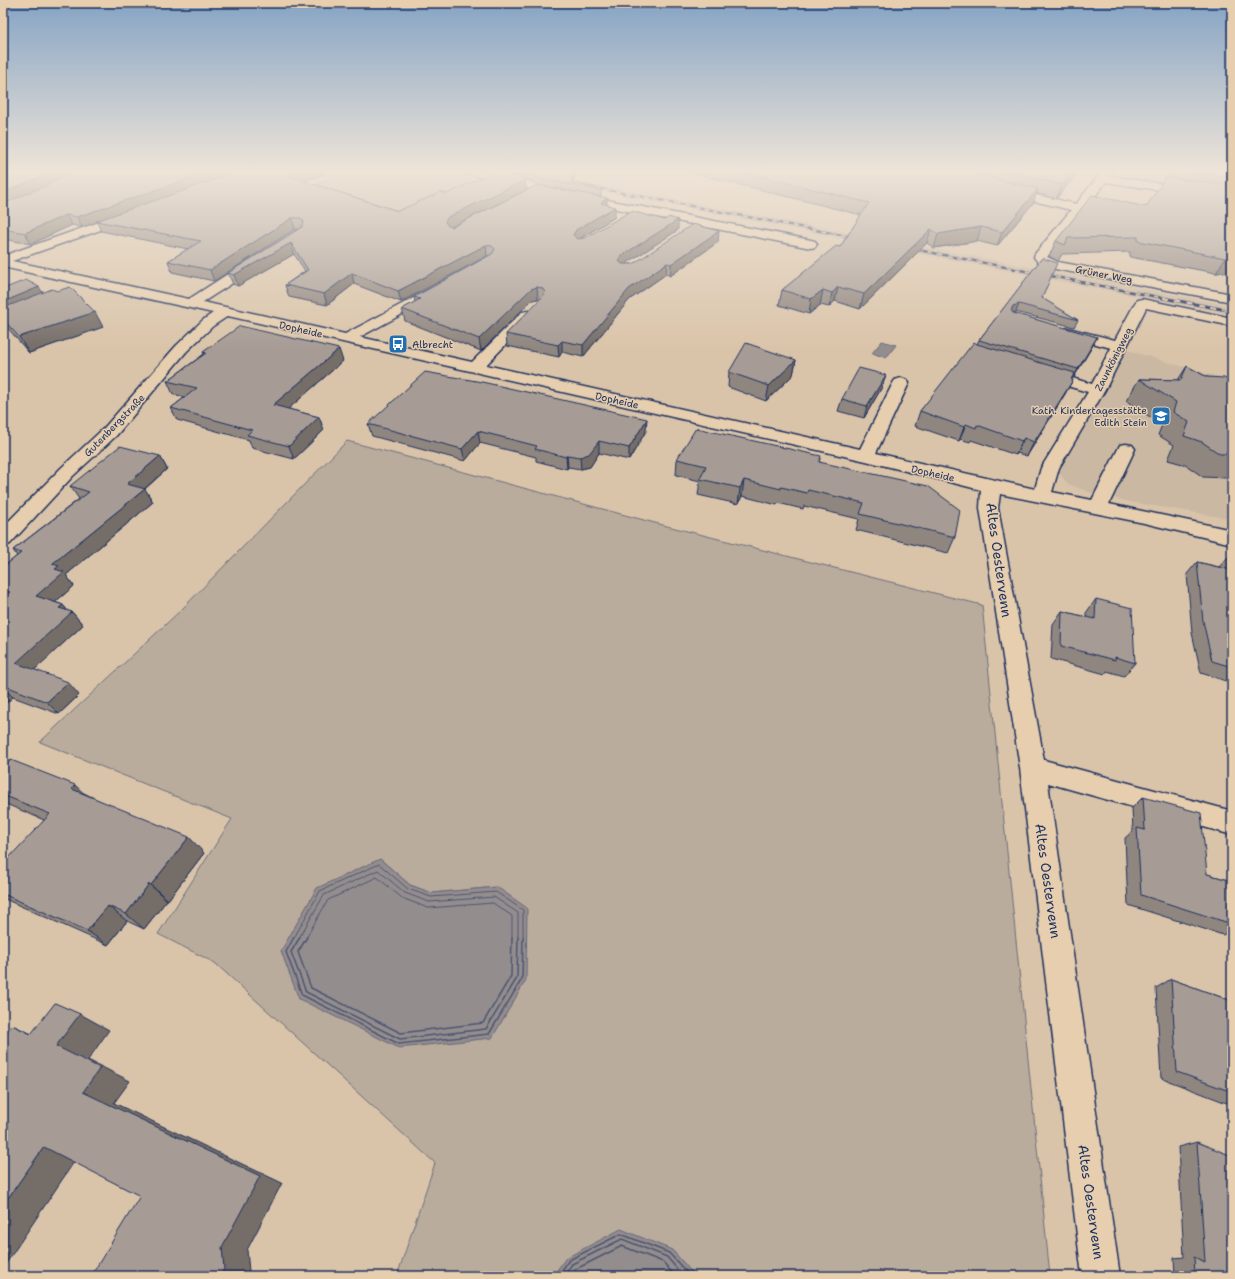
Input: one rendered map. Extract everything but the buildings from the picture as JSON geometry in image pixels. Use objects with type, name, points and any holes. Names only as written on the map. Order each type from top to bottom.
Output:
[{"type":"street","points":[[3,262],[91,230]]},
{"type":"street","points":[[739,230],[811,244]]},
{"type":"street","name":"Grüner Weg","points":[[1062,230],[1040,257],[1044,261],[1055,265],[1232,298]]},
{"type":"street","points":[[191,304],[268,254]]},
{"type":"street","name":"Dopheide","points":[[3,262],[866,456],[991,486],[1098,507],[1232,537]]},
{"type":"street","points":[[346,339],[454,280]]},
{"type":"street","points":[[76,291],[96,283]]},
{"type":"street","name":"Zaunkönigweg","points":[[1042,496],[1050,468],[1097,390],[1142,303],[1232,322]]},
{"type":"street","points":[[475,368],[538,304]]},
{"type":"street","name":"Gutenbergstraße","points":[[3,539],[67,472],[110,432],[181,349],[208,323],[225,312]]},
{"type":"street","points":[[1053,328],[1119,346]]},
{"type":"street","points":[[1030,370],[1097,390]]},
{"type":"street","points":[[866,456],[901,383]]},
{"type":"street","points":[[1098,507],[1126,449]]},
{"type":"street","name":"Altes Oestervenn","points":[[991,486],[989,508],[1033,768],[1101,1276]]},
{"type":"street","points":[[1033,768],[1232,823]]},
{"type":"shaded area","points":[[797,230],[834,230],[1232,306],[1232,315]]},
{"type":"shaded area","name":"Kath. Kindertagesstätte Edith Stein","points":[[1127,350],[1232,381],[1232,519],[1130,502],[1088,492],[1068,484],[1062,477],[1059,471]]},
{"type":"shaded area","points":[[347,441],[655,523],[982,605],[1050,1276],[695,1276],[672,1250],[566,1258],[553,1276],[397,1276],[435,1163],[215,963],[158,934],[232,819],[40,742],[181,610]],"holes":[[[380,859],[410,885],[432,893],[497,887],[281,951]]]},
{"type":"water","points":[[882,341],[896,345],[886,358],[872,353]]},
{"type":"water","points":[[380,859],[410,885],[432,893],[497,887],[527,908],[526,980],[492,1038],[399,1048],[299,999],[281,951],[317,888]]},
{"type":"water","points":[[621,1229],[672,1250],[695,1276],[553,1276],[566,1258]]},
{"type":"railway","points":[[814,230],[857,238]]},
{"type":"railway","points":[[908,248],[1168,299]]},
{"type":"railway","points":[[1163,298],[1232,311]]},
{"type":"place","name":"Albrecht","points":[[398,344]]},
{"type":"place","name":"Kath. Kindertagesstätte Edith Stein","points":[[1161,416]]}]
